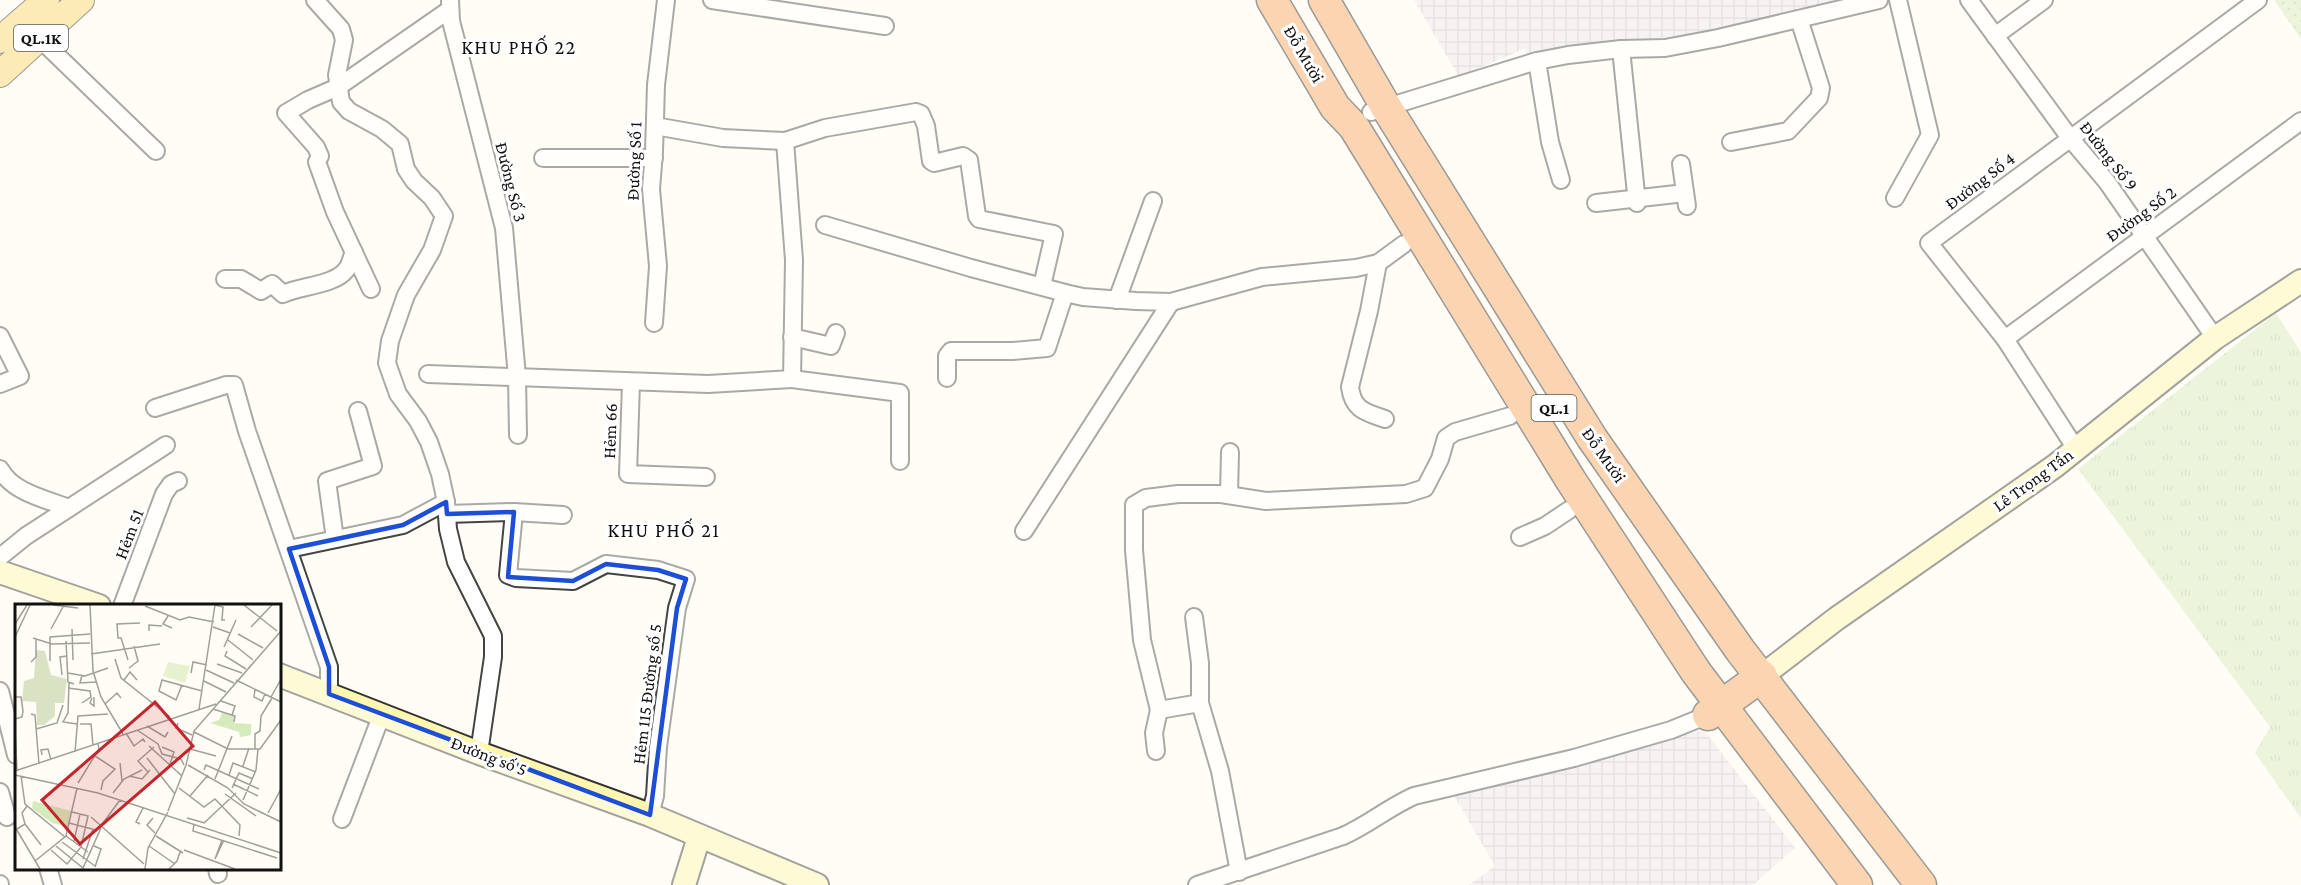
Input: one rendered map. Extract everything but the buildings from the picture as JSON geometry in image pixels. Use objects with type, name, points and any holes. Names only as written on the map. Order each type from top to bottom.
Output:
[{"type":"highway","name":"Đỗ Mười","points":[[1272,0],[1335,107],[1354,127],[1570,479],[1696,672],[1715,711],[1857,885]]},
{"type":"highway","name":"Đỗ Mười","points":[[1320,2],[1378,110],[1557,413],[1661,566],[1755,681],[1902,885]]},
{"type":"highway","name":"Đỗ Mười","points":[[1335,107],[1340,131],[1404,244],[1569,510],[1841,885]]},
{"type":"highway","name":"Đỗ Mười","points":[[1755,681],[1794,721],[1921,885]]},
{"type":"highway","points":[[1715,711],[1755,681]]},
{"type":"main road","name":"QL.1K","points":[[0,40],[46,0]]},
{"type":"main road","name":"QL.1K","points":[[0,74],[81,0]]},
{"type":"main road","name":"Lê Trọng Tấn","points":[[1755,681],[1836,619],[2076,449],[2216,338],[2301,281]]},
{"type":"main road","points":[[0,572],[93,604]]},
{"type":"main road","name":"Đường số 5","points":[[280,675],[479,753],[650,815],[817,885]]},
{"type":"main road","points":[[684,885],[699,837]]},
{"type":"street","points":[[315,0],[341,29],[344,40],[337,75],[341,102],[349,111],[382,129],[400,144],[406,169],[414,181],[432,198],[444,216],[432,250],[406,295],[390,341],[387,363],[398,394],[418,421],[429,442],[440,474],[447,508],[448,529],[456,562],[493,636],[493,657],[479,753]]},
{"type":"street","name":"Đường Số 1","points":[[654,322],[658,266],[651,189],[656,85],[666,0]]},
{"type":"street","points":[[712,0],[885,26]]},
{"type":"street","points":[[1378,110],[1537,61],[1568,55],[1665,48],[1880,0]]},
{"type":"street","points":[[1895,198],[1930,135],[1898,0]]},
{"type":"street","name":"Đường Số 9","points":[[1969,0],[2070,138],[2145,235],[2216,338]]},
{"type":"street","points":[[1995,36],[2044,0]]},
{"type":"street","name":"Đường Số 4","points":[[2076,449],[2005,339],[1929,243],[2258,0]]},
{"type":"street","points":[[371,289],[335,212],[317,162],[321,156],[316,147],[286,113],[338,87],[450,5]]},
{"type":"street","name":"Đường Số 3","points":[[450,5],[504,228],[517,377],[518,435]]},
{"type":"street","points":[[1731,142],[1788,131],[1819,98],[1821,88],[1800,19]]},
{"type":"street","points":[[39,39],[156,151]]},
{"type":"street","points":[[1621,50],[1637,201]]},
{"type":"street","points":[[1537,61],[1550,142],[1561,180]]},
{"type":"street","points":[[655,126],[723,138],[785,141],[825,128],[916,112],[921,114],[926,126],[931,161],[963,156],[969,160],[976,216],[979,219],[1054,234],[1042,286]]},
{"type":"street","name":"Đường Số 2","points":[[2005,339],[2301,121]]},
{"type":"street","points":[[785,141],[794,260],[792,379]]},
{"type":"street","points":[[543,158],[654,158]]},
{"type":"street","points":[[1596,203],[1686,200],[1681,164]]},
{"type":"street","points":[[1117,300],[1154,201]]},
{"type":"street","points":[[825,225],[1065,293],[1117,300],[1171,302],[1262,277],[1356,268],[1378,263],[1404,244]]},
{"type":"street","points":[[225,279],[241,279],[261,291],[272,284],[283,294],[337,278],[346,270],[354,252]]},
{"type":"street","points":[[1378,263],[1350,387],[1356,406],[1385,419]]},
{"type":"street","points":[[947,378],[947,356],[951,351],[1013,351],[1047,348],[1065,293]]},
{"type":"street","points":[[1024,531],[1171,302]]},
{"type":"street","points":[[792,337],[831,346],[836,333]]},
{"type":"street","points":[[0,336],[20,376],[0,384]]},
{"type":"street","points":[[428,374],[631,383],[708,384],[792,379],[900,393],[900,461]]},
{"type":"street","name":"Hẻm 66","points":[[631,383],[628,474],[706,477]]},
{"type":"street","points":[[155,408],[226,385],[234,386],[247,431],[329,667],[329,694]]},
{"type":"street","points":[[335,539],[327,481],[373,466],[358,411]]},
{"type":"street","points":[[1156,751],[1154,733],[1159,710],[1142,640],[1134,549],[1134,505],[1146,498],[1178,494],[1229,495],[1266,501],[1406,494],[1425,488],[1440,459],[1446,438],[1455,432],[1510,416]]},
{"type":"street","points":[[0,557],[26,536],[166,445]]},
{"type":"street","points":[[1229,495],[1230,452]]},
{"type":"street","points":[[0,469],[5,478],[19,489],[69,508]]},
{"type":"street","name":"Hẻm 51","points":[[124,604],[164,494],[171,484],[178,481]]},
{"type":"street","points":[[289,549],[403,525],[447,508],[563,515]]},
{"type":"street","points":[[1520,537],[1545,526],[1569,510]]},
{"type":"street","name":"Hẻm 115 Đường số 5","points":[[514,512],[508,575],[516,578],[573,581],[606,564],[658,570],[686,579],[677,608],[658,747],[655,796],[650,815]]},
{"type":"street","points":[[1194,617],[1200,663],[1200,704],[1220,771],[1239,873]]},
{"type":"street","points":[[0,692],[15,751]]},
{"type":"street","points":[[1159,710],[1200,704]]},
{"type":"street","points":[[1197,885],[1239,873],[1358,829],[1394,805],[1413,796],[1574,758],[1671,730],[1715,711]]},
{"type":"street","points":[[342,819],[382,714]]},
{"type":"street","points":[[0,792],[8,817]]},
{"type":"street","points":[[49,870],[53,885]]},
{"type":"highlighted area","points":[[446,502],[447,514],[514,512],[508,577],[573,581],[606,564],[658,570],[686,579],[677,608],[650,815],[329,694],[329,667],[289,549],[403,525]]},
{"type":"shaded area","points":[[1414,0],[1849,0],[1705,38],[1532,61],[1524,49],[1459,77]]},
{"type":"shaded area","points":[[1704,730],[1795,848],[1753,885],[1469,885],[1495,866],[1450,789]]},
{"type":"green space","points":[[2274,0],[2301,0],[2301,39]]},
{"type":"green space","points":[[2276,313],[2301,352],[2301,818],[2255,753],[2270,727],[2078,469]]},
{"type":"district","name":"KHU PHỐ 22","points":[[519,47]]},
{"type":"district","name":"KHU PHỐ 21","points":[[664,530]]}]
